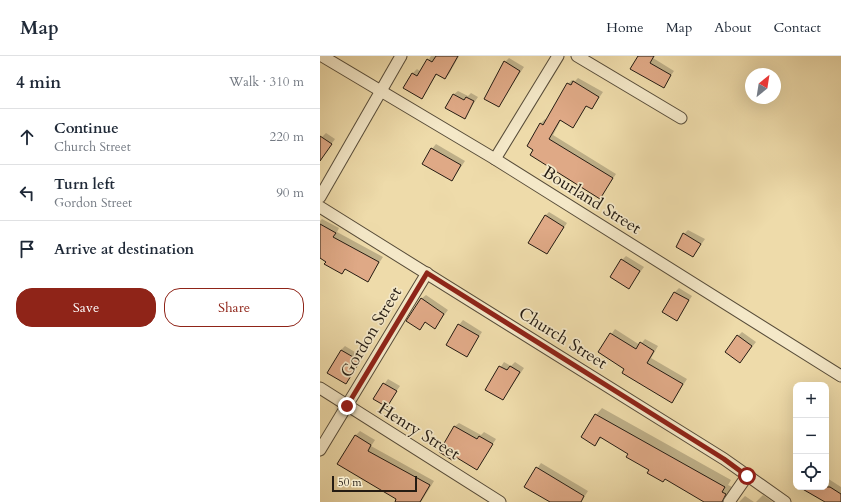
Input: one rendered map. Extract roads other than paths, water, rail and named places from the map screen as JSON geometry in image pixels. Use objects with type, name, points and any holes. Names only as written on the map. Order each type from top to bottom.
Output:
[{"type":"street","name":"Bourland Street","points":[[322,56],[495,159],[841,376]]},
{"type":"street","points":[[320,197],[380,90],[401,56]]},
{"type":"street","points":[[495,159],[558,56]]},
{"type":"street","points":[[577,56],[680,118]]},
{"type":"street","name":"Church Street","points":[[320,207],[724,459],[785,502]]},
{"type":"street","name":"Gordon Street","points":[[320,450],[427,273]]},
{"type":"street","name":"Henry Street","points":[[320,388],[500,502]]},
{"type":"street","points":[[729,502],[747,476]]}]
